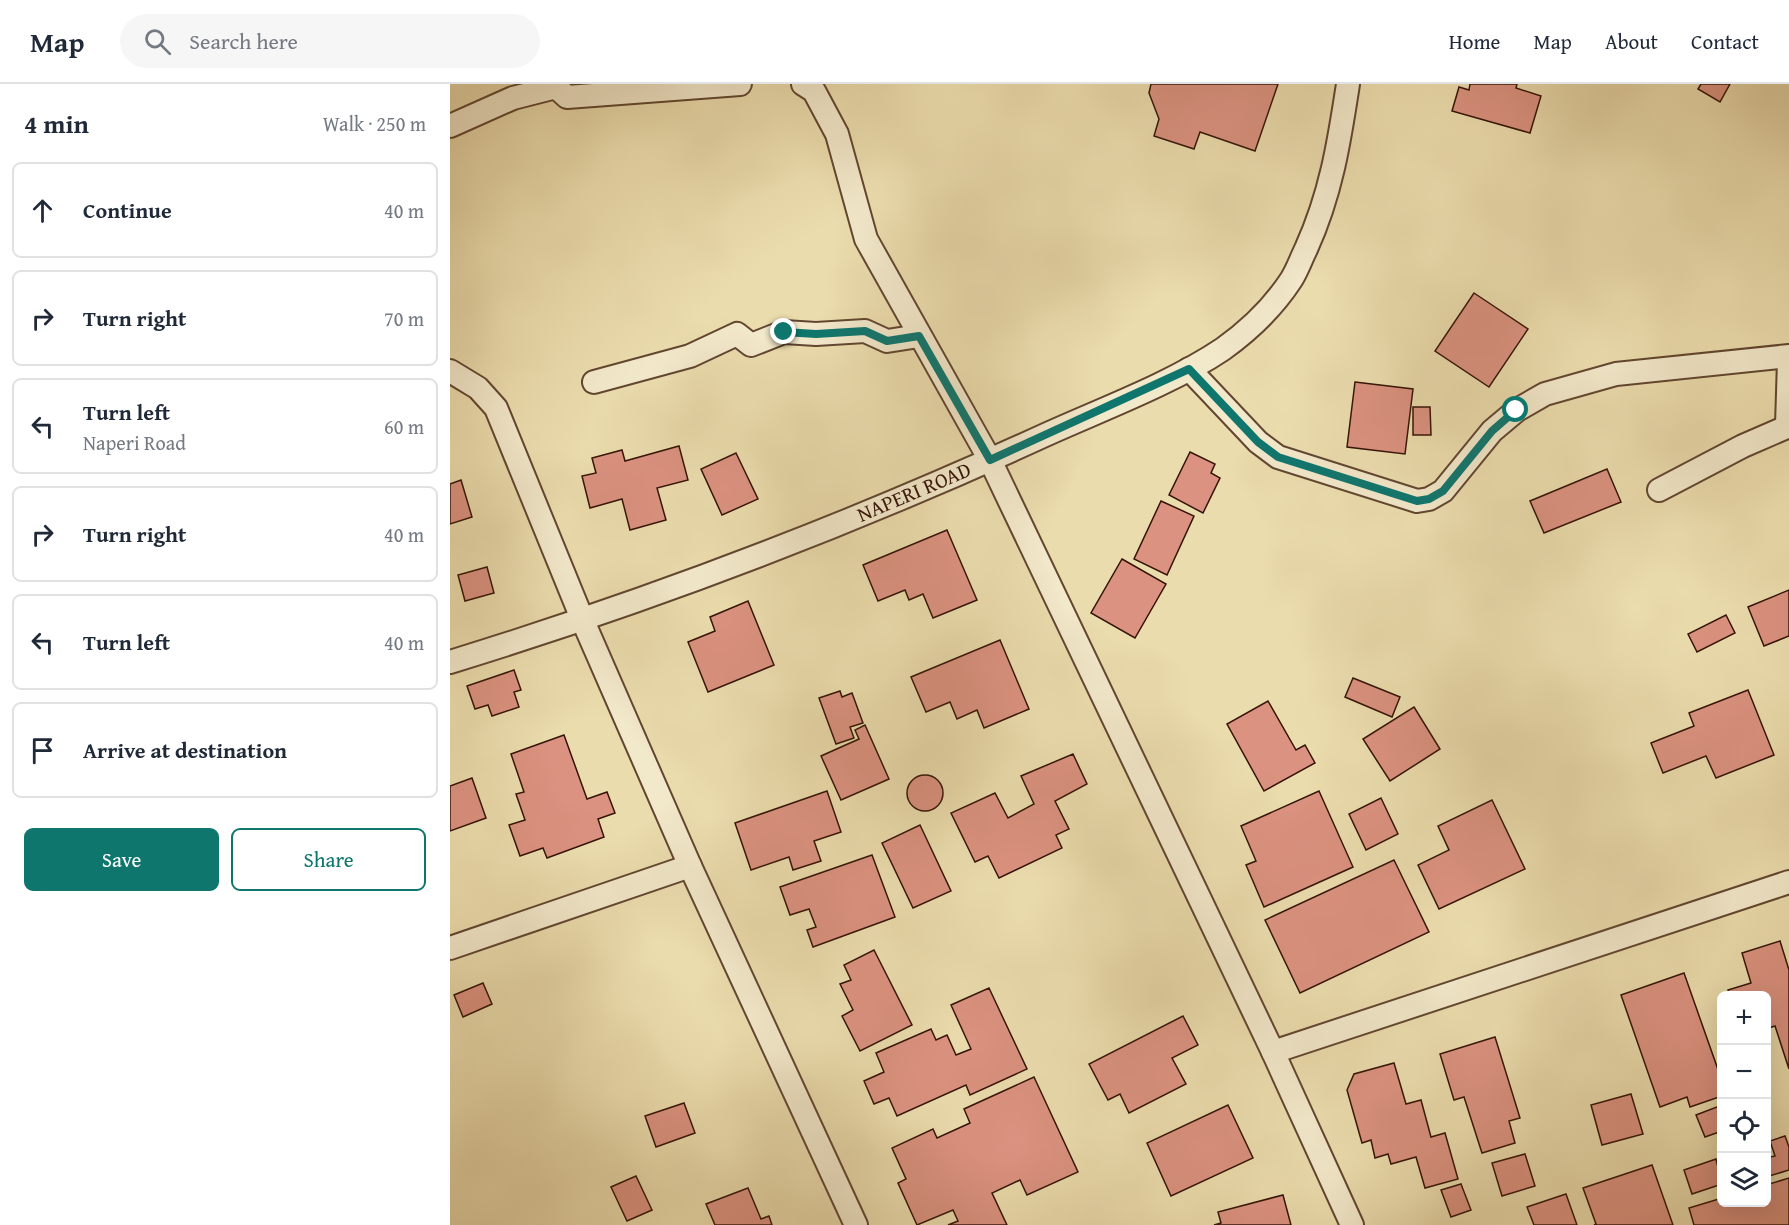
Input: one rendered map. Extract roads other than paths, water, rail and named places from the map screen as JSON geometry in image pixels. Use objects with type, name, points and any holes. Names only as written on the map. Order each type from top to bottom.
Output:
[{"type":"street","points":[[450,126],[513,98],[556,87],[567,97],[740,84]]},
{"type":"street","points":[[803,84],[814,91],[837,134],[866,239],[990,460],[1273,1052],[1352,1225]]},
{"type":"street","name":"NAPERI ROAD","points":[[450,662],[583,621],[807,536],[990,460],[1189,369],[1224,348],[1260,317],[1292,279],[1316,226],[1337,159],[1348,84]]},
{"type":"street","points":[[594,382],[690,356],[737,334],[751,345],[784,332],[816,334],[865,331],[887,341],[919,336]]},
{"type":"street","points":[[1189,369],[1258,442],[1278,457],[1417,501],[1429,499],[1443,491],[1492,431],[1516,410],[1545,394],[1617,374],[1789,358],[1788,426],[1659,490]]},
{"type":"street","points":[[450,371],[478,388],[496,408],[583,621],[690,866],[856,1225]]},
{"type":"street","points":[[450,948],[690,866]]},
{"type":"street","points":[[1273,1052],[1789,882]]}]
